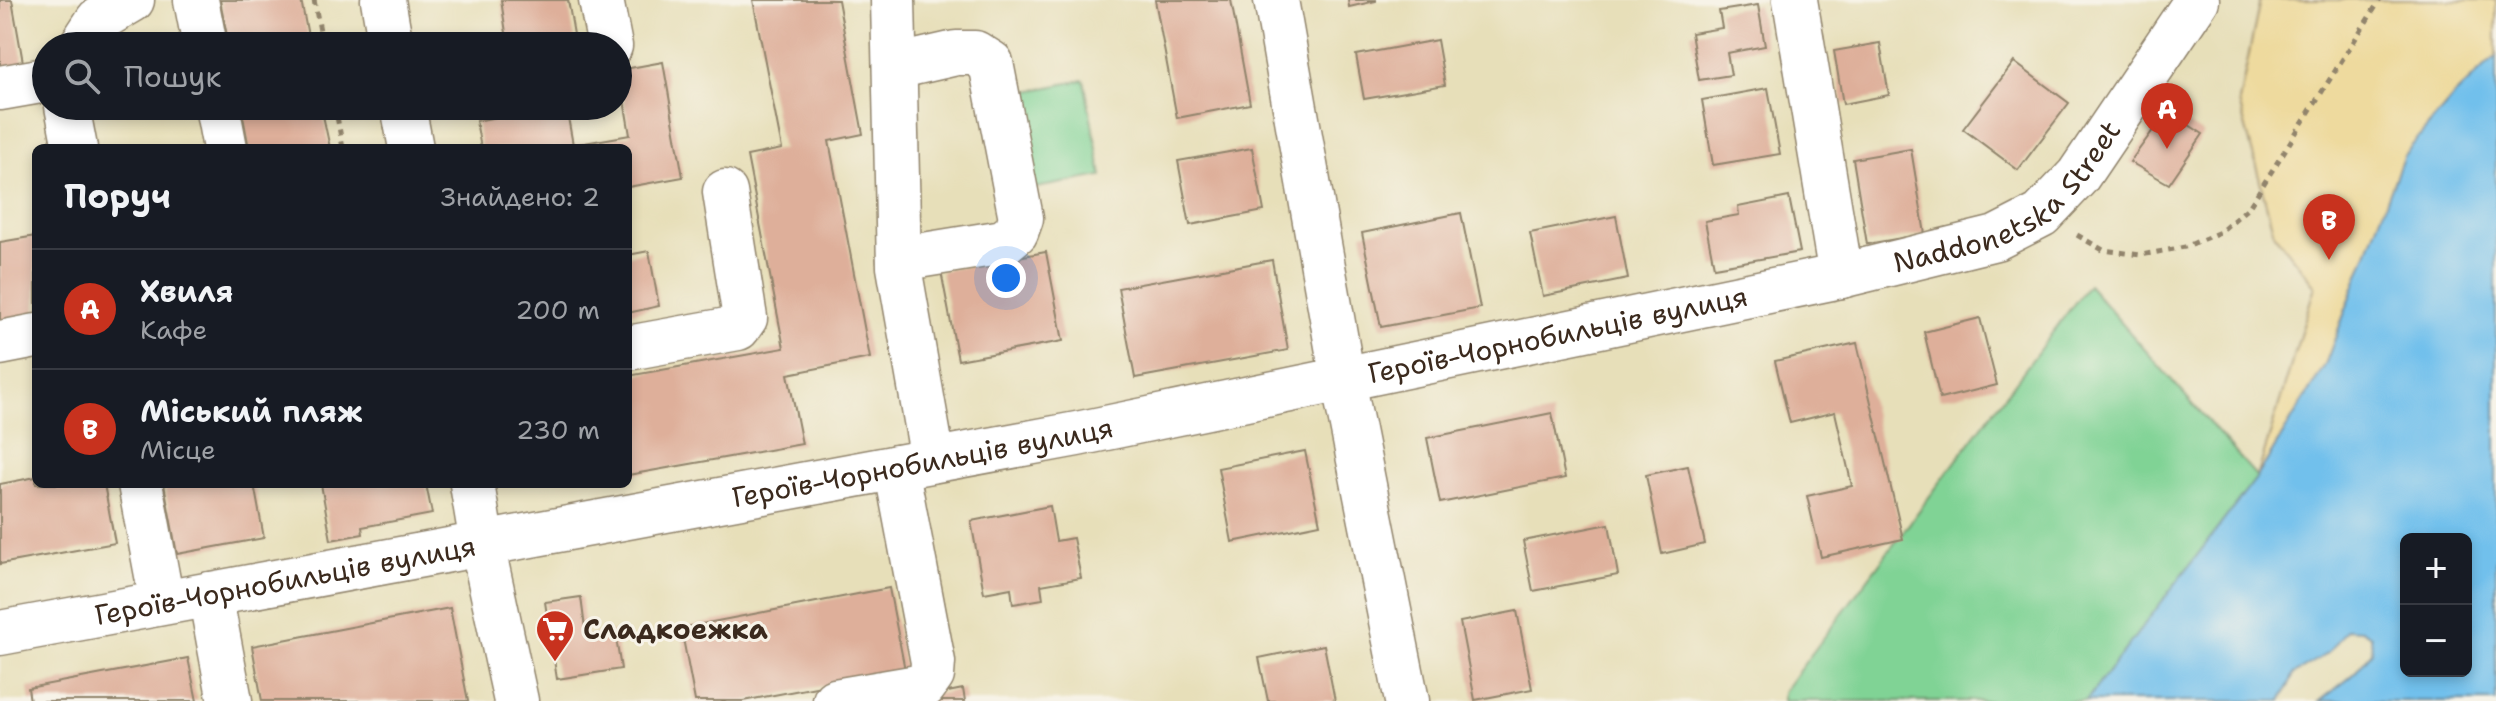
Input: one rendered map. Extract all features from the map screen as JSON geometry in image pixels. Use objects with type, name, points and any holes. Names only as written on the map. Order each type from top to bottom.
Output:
[{"type":"street","points":[[196,0],[202,32]]},
{"type":"street","points":[[383,0],[389,32]]},
{"type":"street","points":[[601,0],[607,32]]},
{"type":"street","points":[[835,701],[898,696],[924,686],[932,675],[899,259],[893,0]]},
{"type":"street","points":[[1276,0],[1343,380],[1407,701]]},
{"type":"street","points":[[1795,0],[1841,276]]},
{"type":"street","name":"Naddonetska Street","points":[[1841,276],[1996,238],[2041,215],[2078,176],[2197,0]]},
{"type":"street","points":[[895,67],[956,53],[975,53],[991,63],[1021,218],[1016,232],[1004,242],[899,259]]},
{"type":"street","points":[[0,88],[32,82]]},
{"type":"street","points":[[70,120],[74,144]]},
{"type":"street","points":[[220,120],[224,144]]},
{"type":"street","points":[[406,120],[410,144]]},
{"type":"street","points":[[632,347],[738,328],[745,318],[725,192]]},
{"type":"street","name":"Героїв-Чорнобильців вулиця","points":[[0,633],[914,464],[1343,380],[1841,276]]},
{"type":"street","points":[[0,343],[32,337]]},
{"type":"street","points":[[141,488],[162,602]]},
{"type":"street","points":[[473,488],[516,701]]},
{"type":"street","points":[[210,594],[230,701]]},
{"type":"path","points":[[314,0],[320,32]]},
{"type":"path","points":[[2041,215],[2103,250],[2141,255],[2185,247],[2220,232],[2249,207],[2380,0]]},
{"type":"path","points":[[338,120],[342,144]]},
{"type":"green space","points":[[1084,80],[1102,176],[1030,189],[1013,94]]},
{"type":"green space","points":[[2088,285],[2257,477],[2086,701],[1783,701],[1783,692]]},
{"type":"sand","points":[[2260,0],[2496,0],[2496,56],[2454,96],[2404,155],[2325,365],[2257,477],[2315,286],[2274,234],[2239,102]]},
{"type":"water","points":[[2496,56],[2496,701],[2320,701],[2353,675],[2372,652],[2371,636],[2361,630],[2347,629],[2328,653],[2294,674],[2281,701],[2086,701],[2257,477],[2325,365],[2404,155],[2454,96]]},
{"type":"building","points":[[0,0],[12,0],[24,68],[0,72]]},
{"type":"building","points":[[220,0],[301,0],[307,32],[226,32]]},
{"type":"building","points":[[501,0],[568,0],[574,32],[506,32]]},
{"type":"building","points":[[753,0],[838,0],[863,134],[829,141],[870,358],[788,374],[802,444],[632,474],[632,375],[784,348],[747,156],[782,149]]},
{"type":"building","points":[[1155,0],[1231,0],[1250,104],[1177,118]]},
{"type":"building","points":[[1348,0],[1376,0],[1376,1],[1349,7]]},
{"type":"building","points":[[1758,5],[1765,46],[1727,53],[1731,75],[1699,80],[1691,33],[1722,28],[1719,11]]},
{"type":"building","points":[[1437,40],[1445,85],[1364,99],[1356,55]]},
{"type":"building","points":[[1880,43],[1889,95],[1843,104],[1834,51]]},
{"type":"building","points":[[663,62],[683,177],[632,186],[632,144],[579,144],[630,135],[627,120],[632,120],[632,68]]},
{"type":"building","points":[[2014,62],[2069,103],[2018,170],[1963,129]]},
{"type":"building","points":[[1768,88],[1780,154],[1713,165],[1702,100]]},
{"type":"building","points":[[2167,111],[2203,134],[2169,184],[2130,162]]},
{"type":"building","points":[[244,120],[324,120],[329,144],[248,144]]},
{"type":"building","points":[[481,120],[569,120],[573,144],[480,144],[476,121]]},
{"type":"building","points":[[1252,148],[1264,211],[1190,225],[1178,161]]},
{"type":"building","points":[[1911,149],[1925,234],[1867,244],[1853,159]]},
{"type":"building","points":[[1789,197],[1800,252],[1714,267],[1705,221],[1739,215],[1738,207]]},
{"type":"building","points":[[1461,213],[1480,308],[1381,327],[1362,233]]},
{"type":"building","points":[[1616,216],[1628,279],[1543,296],[1530,233]]},
{"type":"building","points":[[32,237],[32,317],[0,322],[0,242]]},
{"type":"building","points":[[649,251],[659,306],[632,312],[632,254]]},
{"type":"building","points":[[1046,252],[1063,341],[958,360],[941,271]]},
{"type":"building","points":[[1272,260],[1288,350],[1135,378],[1118,288]]},
{"type":"building","points":[[1980,318],[1997,385],[1940,399],[1924,332]]},
{"type":"building","points":[[1857,343],[1903,539],[1821,557],[1807,496],[1852,486],[1835,412],[1790,423],[1775,361]]},
{"type":"building","points":[[1552,413],[1565,478],[1440,503],[1427,438]]},
{"type":"building","points":[[1305,451],[1320,524],[1232,542],[1218,468]]},
{"type":"building","points":[[1688,466],[1705,544],[1662,554],[1646,475]]},
{"type":"building","points":[[32,478],[32,488],[105,488],[115,543],[0,564],[0,484]]},
{"type":"building","points":[[165,488],[255,488],[264,538],[177,554]]},
{"type":"building","points":[[322,488],[427,488],[432,514],[362,527],[363,534],[331,540]]},
{"type":"building","points":[[1050,506],[1056,541],[1073,538],[1081,578],[1041,585],[1043,599],[1013,604],[1011,588],[984,593],[971,521]]},
{"type":"building","points":[[1609,524],[1618,575],[1533,591],[1523,541]]},
{"type":"building","points":[[889,588],[905,670],[743,701],[695,701],[681,628]]},
{"type":"building","points":[[581,597],[586,636],[615,632],[621,669],[557,679],[545,602]]},
{"type":"building","points":[[450,608],[468,701],[262,701],[252,646]]},
{"type":"building","points":[[1517,611],[1532,689],[1475,700],[1460,622]]},
{"type":"building","points":[[1324,645],[1335,701],[1268,701],[1259,658]]},
{"type":"building","points":[[188,658],[197,701],[30,701],[28,688]]},
{"type":"building","points":[[963,689],[965,701],[919,701],[918,698]]},
{"type":"place","name":"Хвиля","points":[[2167,149]]},
{"type":"place","name":"Міський пляж","points":[[2329,260]]},
{"type":"place","name":"Сладкоежка","points":[[555,663]]}]
